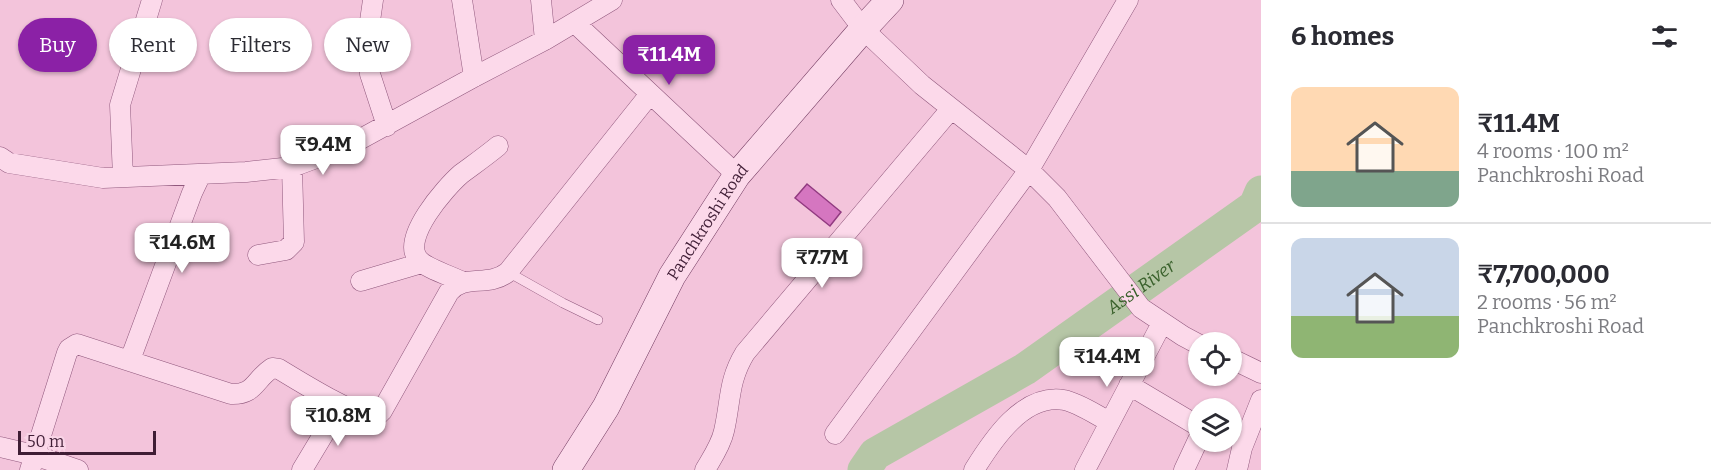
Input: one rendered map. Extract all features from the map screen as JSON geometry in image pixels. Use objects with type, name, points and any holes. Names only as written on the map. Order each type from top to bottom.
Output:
[{"type":"street","points":[[123,177],[120,105],[152,0]]},
{"type":"street","points":[[373,0],[368,35],[370,74],[387,126]]},
{"type":"street","points":[[462,0],[474,76]]},
{"type":"street","points":[[542,0],[544,40]]},
{"type":"street","points":[[3,163],[103,178],[246,172],[292,167],[346,147],[387,126],[474,76],[575,23],[612,0]]},
{"type":"street","points":[[841,0],[863,29],[922,85],[1029,170],[1057,198],[1142,308],[1188,338]]},
{"type":"street","name":"Panchkroshi Road","points":[[566,470],[606,407],[672,276],[737,176],[890,0]]},
{"type":"street","points":[[835,434],[1029,170],[1128,0]]},
{"type":"street","points":[[575,23],[737,176]]},
{"type":"street","points":[[32,463],[69,349],[77,344],[231,394],[242,394],[252,389],[265,373],[272,368],[279,369],[341,405],[365,416],[374,417],[382,411],[449,292],[455,285],[463,282],[489,281],[501,278],[508,273],[650,94]]},
{"type":"street","points":[[705,470],[723,434],[731,384],[736,367],[745,353],[951,108]]},
{"type":"street","points":[[463,282],[422,263],[416,257],[414,250],[416,234],[426,215],[459,176],[498,146]]},
{"type":"street","points":[[258,255],[286,250],[294,242],[292,167]]},
{"type":"street","points":[[130,360],[201,174]]},
{"type":"street","points":[[361,281],[422,263]]},
{"type":"street","points":[[1085,470],[1162,323]]},
{"type":"street","points":[[1242,364],[1261,373]]},
{"type":"street","points":[[1129,385],[1188,420]]},
{"type":"street","points":[[974,470],[994,437],[1020,413],[1040,403],[1055,399],[1067,401],[1110,423]]},
{"type":"street","points":[[1242,432],[1261,400]]},
{"type":"street","points":[[302,470],[341,405]]},
{"type":"street","points":[[0,447],[32,463],[78,470]]},
{"type":"street","points":[[1184,470],[1192,452]]},
{"type":"street","points":[[1236,452],[1237,470]]},
{"type":"lane","points":[[508,273],[598,320]]},
{"type":"building","points":[[807,184],[841,212],[830,226],[795,198]]},
{"type":"waterway","name":"Assi River","points":[[864,470],[875,454],[1025,369],[1255,206],[1261,192]]}]
